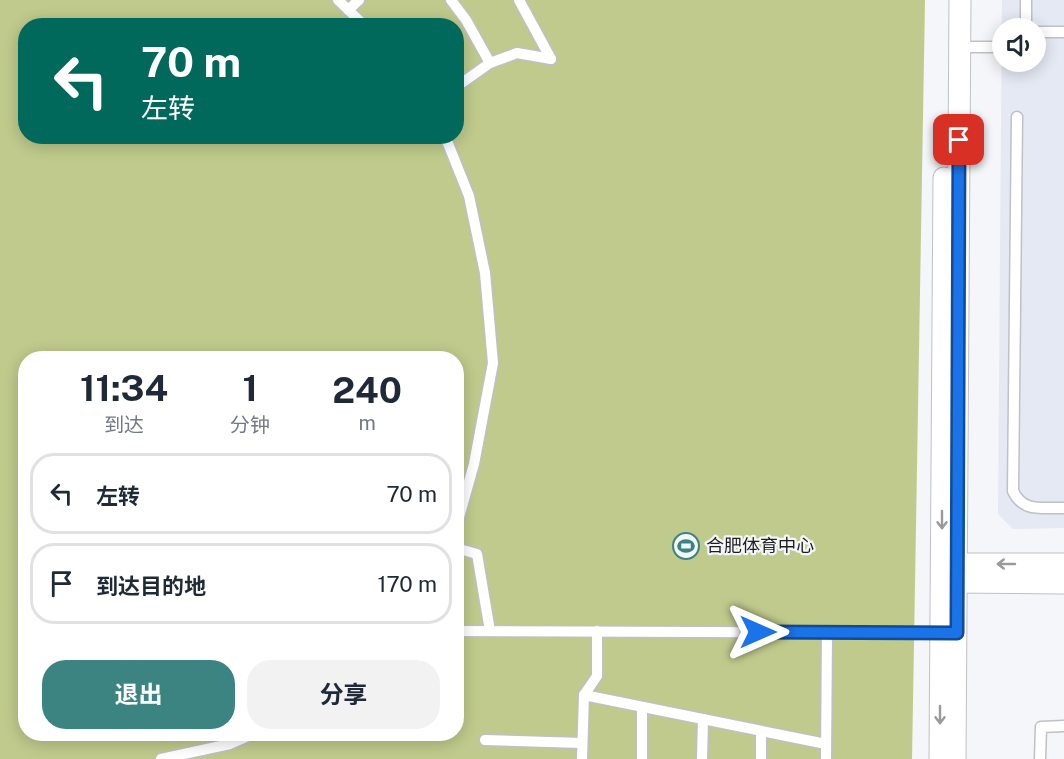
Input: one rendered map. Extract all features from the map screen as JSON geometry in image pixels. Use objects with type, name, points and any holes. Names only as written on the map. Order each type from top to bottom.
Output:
[{"type":"street","points":[[946,0],[949,633],[955,759]]},
{"type":"street","points":[[949,573],[960,0]]},
{"type":"street","points":[[949,573],[1064,564]]},
{"type":"street","points":[[949,573],[1064,583]]},
{"type":"street","points":[[940,759],[949,633]]},
{"type":"lane","points":[[338,0],[356,18]]},
{"type":"lane","points":[[348,10],[359,0]]},
{"type":"lane","points":[[451,0],[466,20],[490,63]]},
{"type":"lane","points":[[464,81],[490,63],[517,53],[551,59],[519,0]]},
{"type":"lane","points":[[1026,0],[1026,18]]},
{"type":"lane","points":[[1046,32],[1064,32]]},
{"type":"lane","points":[[960,47],[992,47]]},
{"type":"lane","points":[[1017,117],[1013,491],[1027,507],[1064,508]]},
{"type":"lane","points":[[448,144],[469,196],[485,273],[493,363],[474,464],[464,500]]},
{"type":"lane","points":[[464,550],[477,554],[490,631]]},
{"type":"lane","points":[[464,631],[949,633]]},
{"type":"lane","points":[[582,759],[584,695],[597,676],[597,631]]},
{"type":"lane","points":[[826,759],[827,632]]},
{"type":"lane","points":[[584,695],[826,744]]},
{"type":"lane","points":[[642,707],[642,759]]},
{"type":"lane","points":[[702,759],[703,719]]},
{"type":"lane","points":[[1040,759],[1041,727],[1064,726]]},
{"type":"lane","points":[[761,731],[761,759]]},
{"type":"lane","points":[[485,740],[582,743]]},
{"type":"lane","points":[[161,759],[237,741]]},
{"type":"shaded area","points":[[1002,0],[1064,0],[1064,528],[1013,529],[998,514],[1001,72],[1046,72],[1046,18],[1002,18]]},
{"type":"green space","name":"合肥体育中心","points":[[0,0],[925,0],[912,759],[0,759]]},
{"type":"place","name":"合肥体育中心","points":[[686,546]]},
{"type":"route","points":[[758,632],[957,633],[959,140]]}]
